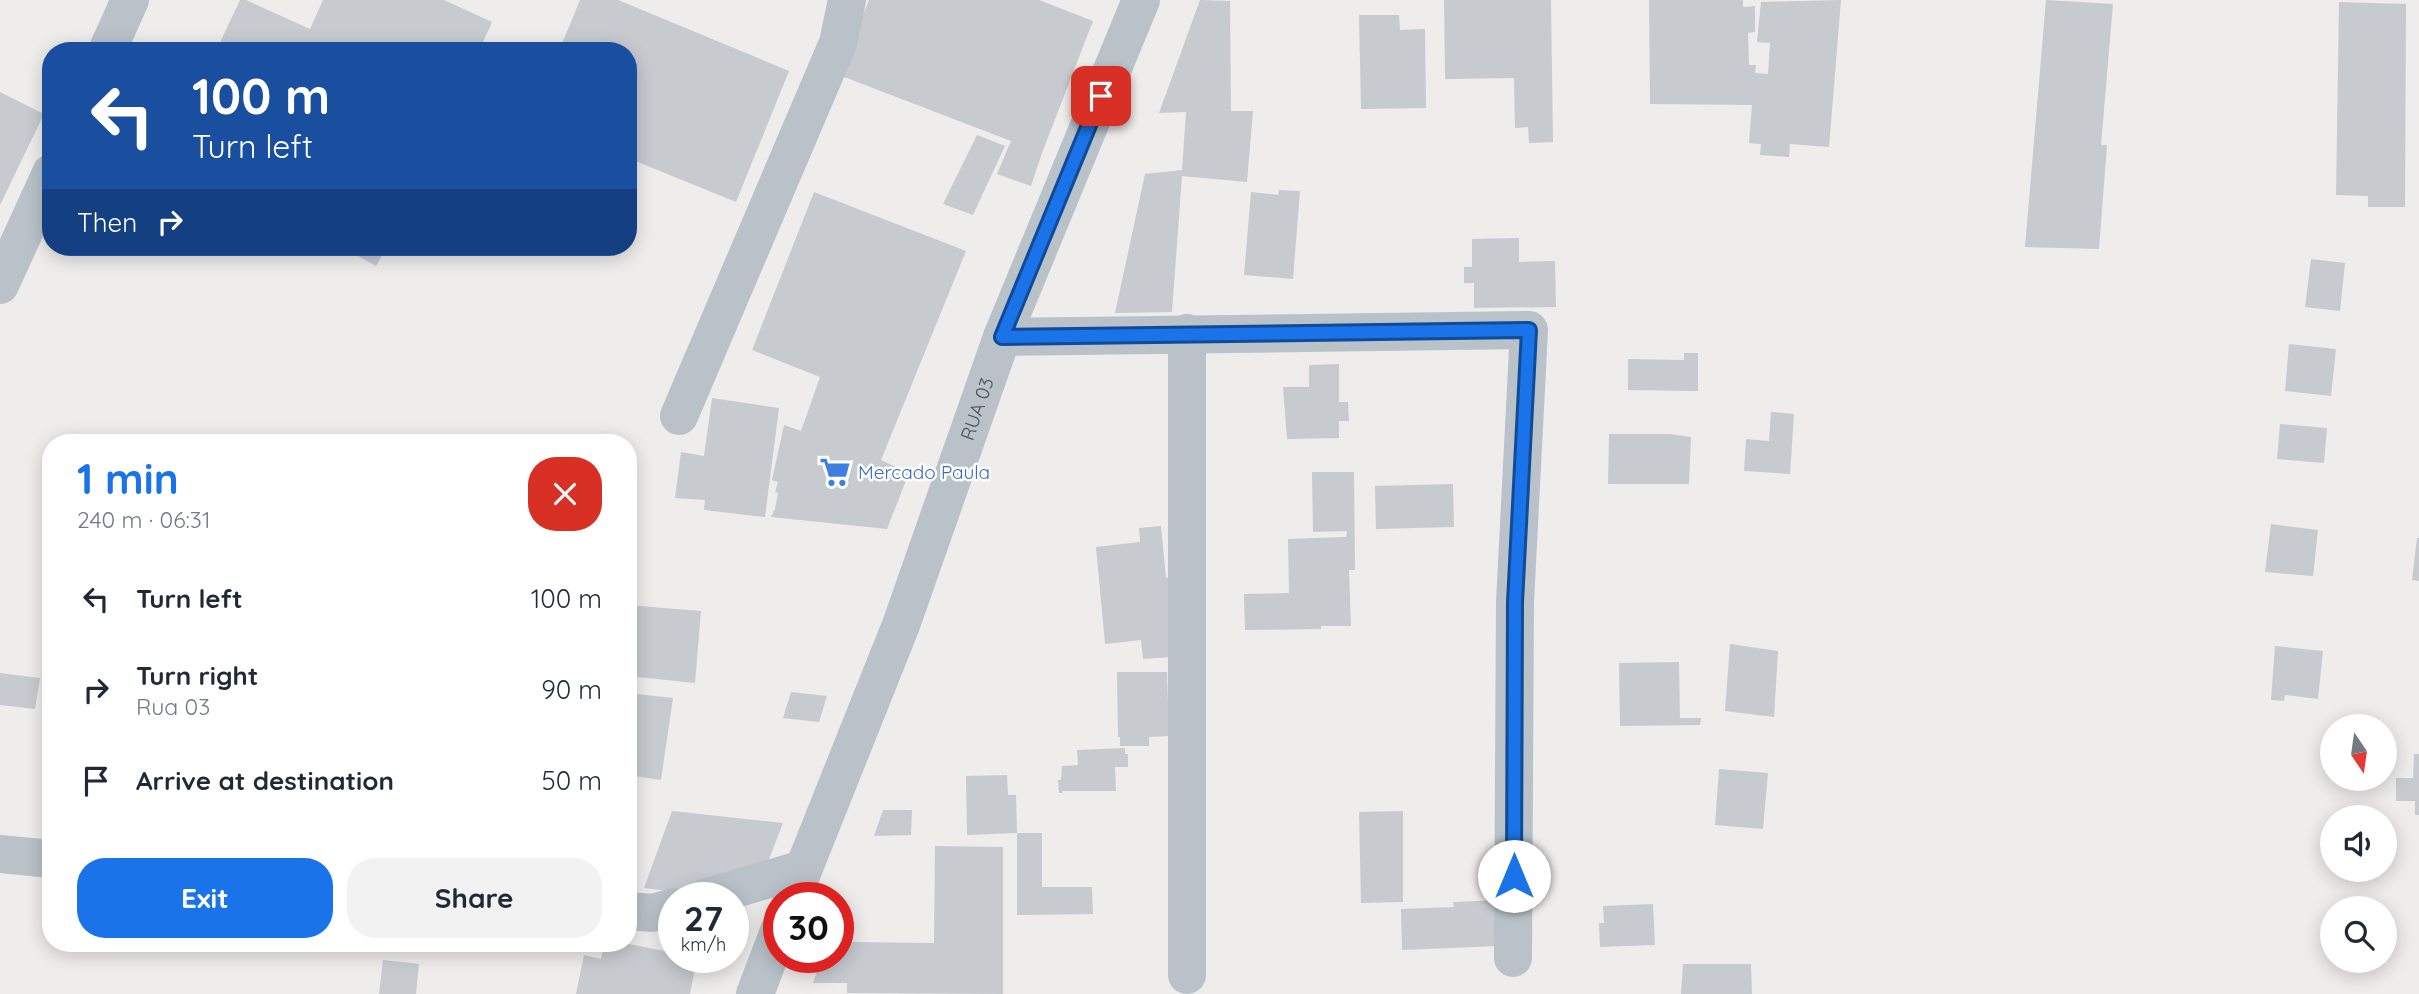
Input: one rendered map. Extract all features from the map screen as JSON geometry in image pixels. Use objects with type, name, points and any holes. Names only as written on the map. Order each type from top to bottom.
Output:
[{"type":"street","points":[[111,42],[130,0]]},
{"type":"street","points":[[679,416],[838,43],[847,0]]},
{"type":"street","name":"RUA 03","points":[[797,882],[901,625],[1002,337],[1141,0]]},
{"type":"street","points":[[0,285],[42,193]]},
{"type":"street","points":[[1002,337],[1529,330],[1515,602],[1513,958]]},
{"type":"street","points":[[1187,333],[1187,975]]},
{"type":"street","points":[[0,854],[42,858]]},
{"type":"street","points":[[637,912],[658,911]]},
{"type":"street","points":[[755,994],[763,973]]},
{"type":"building","points":[[240,0],[246,0],[310,29],[323,0],[444,0],[492,22],[483,42],[220,42]]},
{"type":"building","points":[[580,0],[618,0],[789,71],[736,202],[637,162],[637,42],[563,42]]},
{"type":"building","points":[[869,0],[1039,0],[1093,21],[1031,186],[997,174],[1011,141],[839,75]]},
{"type":"building","points":[[1200,0],[1230,1],[1231,111],[1253,111],[1247,182],[1182,176],[1172,312],[1115,313],[1145,174],[1182,170],[1186,112],[1159,113]]},
{"type":"building","points":[[1444,0],[1551,0],[1553,142],[1529,143],[1528,127],[1515,128],[1514,78],[1445,79]]},
{"type":"building","points":[[1649,0],[1743,0],[1743,7],[1755,6],[1755,32],[1748,33],[1749,65],[1756,65],[1755,73],[1768,74],[1770,43],[1757,42],[1761,2],[1841,0],[1829,147],[1790,144],[1789,157],[1760,155],[1761,144],[1749,143],[1752,105],[1650,104]]},
{"type":"building","points":[[2046,0],[2113,4],[2101,145],[2107,145],[2099,249],[2025,247]]},
{"type":"building","points":[[2339,2],[2406,4],[2405,207],[2368,207],[2368,196],[2336,195]]},
{"type":"building","points":[[1359,15],[1399,15],[1400,30],[1425,29],[1426,108],[1361,109]]},
{"type":"building","points":[[0,92],[42,113],[42,118],[0,205]]},
{"type":"building","points":[[977,135],[1005,146],[973,215],[943,204]]},
{"type":"building","points":[[1279,190],[1300,191],[1293,279],[1244,275],[1251,192],[1278,195]]},
{"type":"building","points":[[814,192],[966,251],[881,460],[909,473],[887,529],[771,517],[778,493],[775,492],[778,482],[772,480],[784,425],[801,431],[820,377],[752,350]]},
{"type":"building","points":[[1519,238],[1519,262],[1555,261],[1556,307],[1474,308],[1474,283],[1464,283],[1464,267],[1472,267],[1472,239]]},
{"type":"building","points":[[358,256],[382,256],[376,266]]},
{"type":"building","points":[[2311,259],[2345,263],[2340,311],[2305,307]]},
{"type":"building","points":[[2289,344],[2336,349],[2331,396],[2285,391]]},
{"type":"building","points":[[1684,353],[1698,353],[1698,391],[1628,390],[1628,359],[1684,360]]},
{"type":"building","points":[[1339,364],[1339,402],[1348,402],[1349,421],[1339,421],[1339,438],[1287,439],[1283,387],[1309,387],[1309,365]]},
{"type":"building","points":[[712,398],[779,408],[765,517],[704,510],[705,500],[675,498],[681,452],[704,456]]},
{"type":"building","points":[[1771,412],[1794,414],[1790,474],[1744,471],[1746,439],[1769,441]]},
{"type":"building","points":[[2280,424],[2327,428],[2324,463],[2277,459]]},
{"type":"building","points":[[1609,434],[1670,434],[1691,437],[1689,484],[1608,484]]},
{"type":"building","points":[[1312,472],[1354,472],[1355,570],[1349,570],[1351,626],[1245,630],[1244,594],[1289,593],[1288,539],[1346,537],[1347,531],[1313,532]]},
{"type":"building","points":[[1453,484],[1454,527],[1376,529],[1375,486]]},
{"type":"building","points":[[2271,524],[2318,530],[2313,576],[2265,572]]},
{"type":"building","points":[[1161,526],[1166,578],[1168,577],[1170,657],[1143,659],[1141,640],[1105,644],[1096,547],[1140,542],[1139,528]]},
{"type":"building","points":[[2419,538],[2419,581],[2412,580]]},
{"type":"building","points":[[637,606],[701,611],[695,683],[637,677]]},
{"type":"building","points":[[1730,644],[1778,651],[1774,717],[1725,711]]},
{"type":"building","points":[[2275,646],[2323,651],[2318,699],[2285,695],[2284,701],[2271,700]]},
{"type":"building","points":[[1679,662],[1680,718],[1701,718],[1700,725],[1620,726],[1619,663]]},
{"type":"building","points":[[1117,672],[1167,672],[1169,736],[1149,737],[1149,746],[1120,746]]},
{"type":"building","points":[[0,673],[40,678],[35,709],[0,705]]},
{"type":"building","points":[[791,692],[827,696],[819,722],[783,718]]},
{"type":"building","points":[[637,694],[673,698],[661,780],[637,776]]},
{"type":"building","points":[[1125,748],[1128,767],[1115,767],[1116,791],[1059,793],[1058,780],[1061,780],[1062,766],[1078,765],[1077,750]]},
{"type":"building","points":[[2414,754],[2419,754],[2419,815],[2415,815],[2415,801],[2396,801],[2398,778],[2413,778]]},
{"type":"building","points":[[1719,769],[1768,773],[1763,829],[1715,825]]},
{"type":"building","points":[[1007,775],[1008,795],[1016,795],[1017,833],[967,835],[966,776]]},
{"type":"building","points":[[883,810],[912,810],[911,835],[874,836]]},
{"type":"building","points":[[672,811],[783,823],[753,901],[749,901],[749,882],[658,882],[658,890],[644,888]]},
{"type":"building","points":[[1403,811],[1403,902],[1361,903],[1359,812]]},
{"type":"building","points":[[1017,833],[1042,833],[1042,887],[1092,887],[1093,914],[1017,915]]},
{"type":"building","points":[[935,846],[1003,847],[1003,994],[847,993],[847,983],[813,983],[816,973],[854,973],[854,942],[934,943]]},
{"type":"building","points":[[1503,900],[1499,946],[1402,950],[1401,909],[1454,907],[1453,902]]},
{"type":"building","points":[[1653,904],[1655,945],[1600,947],[1599,923],[1604,923],[1603,906]]},
{"type":"building","points":[[637,946],[658,950],[658,973],[694,973],[690,994],[576,994],[584,955],[601,959],[602,952],[637,952]]},
{"type":"building","points":[[383,960],[419,964],[416,994],[379,994]]},
{"type":"building","points":[[1683,964],[1751,964],[1752,994],[1681,994]]},
{"type":"place","name":"Mercado Paula","points":[[835,472]]},
{"type":"route","points":[[1101,96],[1002,337],[1529,330],[1515,602],[1514,876]]}]
